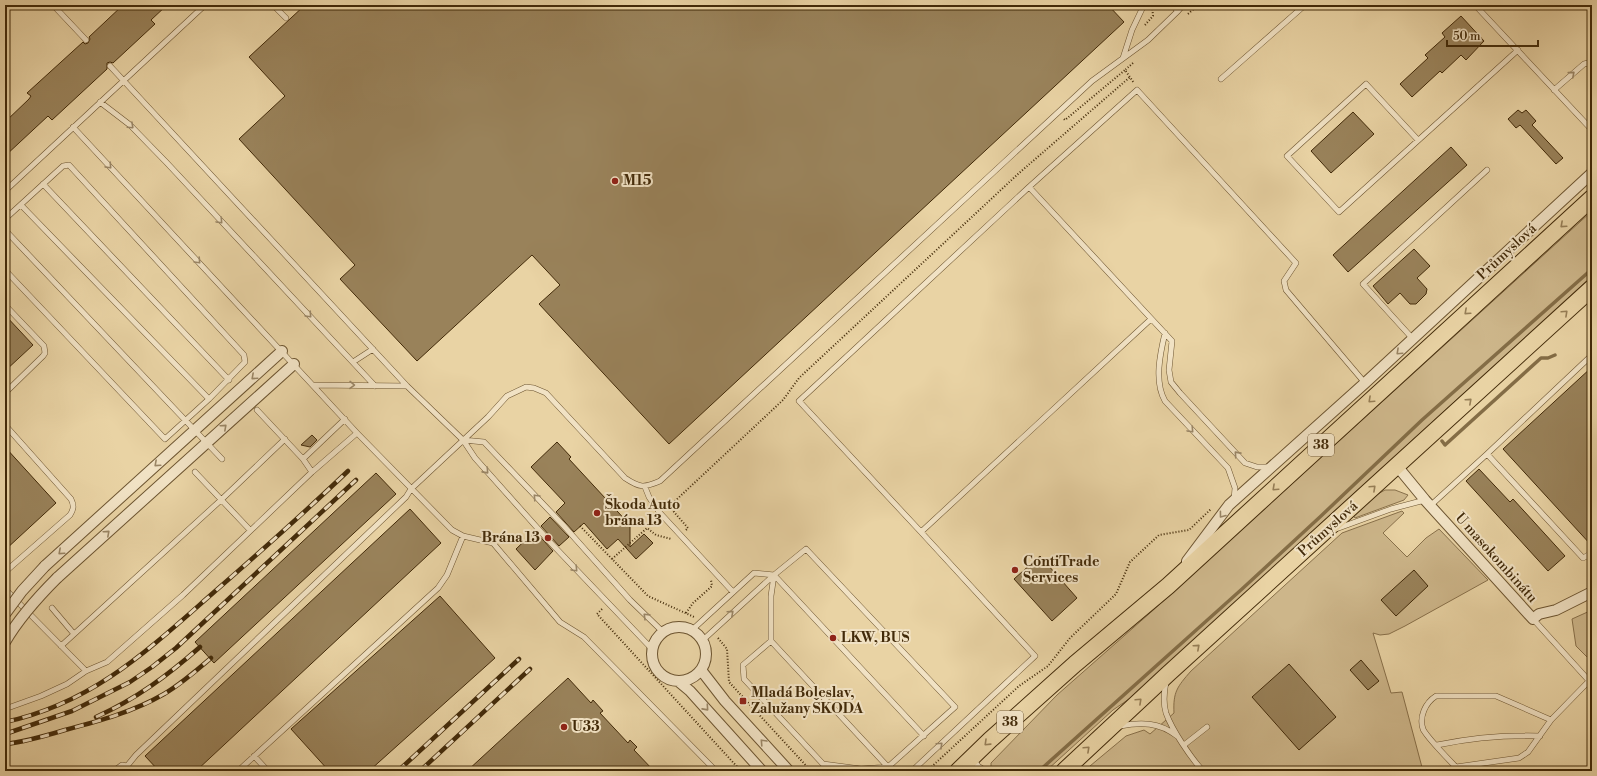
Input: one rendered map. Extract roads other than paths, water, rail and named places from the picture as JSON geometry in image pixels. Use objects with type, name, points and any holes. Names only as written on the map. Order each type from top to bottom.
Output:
[{"type":"main road","name":"Průmyslová","points":[[958,771],[970,764],[1075,664],[1168,586],[1592,198]]},
{"type":"main road","name":"Průmyslová","points":[[1064,771],[1168,674],[1592,288]]},
{"type":"street","name":"Průmyslová","points":[[1168,586],[1234,501],[1365,383],[1592,173]]},
{"type":"street","points":[[5,614],[22,590],[45,566],[282,351]]},
{"type":"street","points":[[5,642],[32,604],[57,578],[294,364]]},
{"type":"street","name":"U masokombinátu","points":[[1397,466],[1427,503],[1532,619],[1539,614],[1556,610],[1592,592]]},
{"type":"street","points":[[678,682],[695,677],[701,670],[707,656],[706,647],[703,640],[692,630],[677,626],[663,632],[654,642],[652,657],[658,671],[663,676],[678,682],[690,691],[762,771]]},
{"type":"street","points":[[701,670],[725,701],[789,771]]},
{"type":"street","points":[[753,760],[759,771]]},
{"type":"lane","points":[[53,5],[86,40]]},
{"type":"lane","points":[[5,190],[205,5]]},
{"type":"lane","points":[[273,5],[286,18]]},
{"type":"lane","points":[[1123,59],[1132,30],[1142,9],[1139,5]]},
{"type":"lane","points":[[1172,5],[1178,11]]},
{"type":"lane","points":[[114,771],[122,765],[127,768],[136,755],[406,497],[411,489],[488,417],[507,396],[526,387],[534,388],[546,394],[625,478],[635,484],[645,487],[660,481],[1092,81],[1148,40],[1183,5]]},
{"type":"lane","points":[[1221,79],[1305,5]]},
{"type":"lane","points":[[1476,5],[1592,130]]},
{"type":"lane","points":[[1418,140],[1366,84],[1287,156],[1339,212],[1518,50]]},
{"type":"lane","points":[[1554,90],[1584,64],[1592,62]]},
{"type":"lane","points":[[110,66],[407,386],[463,440],[484,468],[607,604],[652,649]]},
{"type":"lane","points":[[912,771],[1036,656],[799,401],[1029,187],[1137,90],[1296,263],[1284,281],[1286,290],[1365,383]]},
{"type":"lane","points":[[100,102],[130,125],[162,158],[375,386]]},
{"type":"lane","points":[[73,127],[357,433],[411,489],[452,530],[463,536],[493,543],[560,622],[584,637],[716,771]]},
{"type":"lane","points":[[5,220],[63,166],[66,164],[72,166],[246,358],[243,365],[209,399],[165,439],[5,270]]},
{"type":"lane","points":[[1413,339],[1363,284],[1487,170]]},
{"type":"lane","points":[[43,184],[228,380]]},
{"type":"lane","points":[[1029,187],[1172,341],[1169,370],[1171,382],[1245,463],[1257,467],[1272,467]]},
{"type":"lane","points":[[21,204],[209,399]]},
{"type":"lane","points":[[5,230],[222,458]]},
{"type":"lane","points":[[5,305],[44,346],[45,350],[43,356],[5,393]]},
{"type":"lane","points":[[921,532],[1151,319]]},
{"type":"lane","points":[[1164,333],[1159,368],[1160,391],[1165,401],[1228,468],[1235,488],[1234,501]]},
{"type":"lane","points":[[353,362],[373,349]]},
{"type":"lane","points":[[1323,533],[1391,509],[1427,503],[1487,454],[1592,355]]},
{"type":"lane","points":[[313,385],[407,386]]},
{"type":"lane","points":[[257,410],[303,459],[312,472]]},
{"type":"lane","points":[[303,459],[345,420]]},
{"type":"lane","points":[[5,425],[74,504],[73,511],[70,515],[5,572]]},
{"type":"lane","points":[[5,709],[41,696],[67,684],[86,671],[106,662],[183,594],[312,472],[357,433]]},
{"type":"lane","points":[[61,646],[221,500],[285,439]]},
{"type":"lane","points":[[463,440],[484,442],[563,525],[630,600],[663,632]]},
{"type":"lane","points":[[1487,454],[1583,558],[1592,553]]},
{"type":"lane","points":[[195,472],[250,530]]},
{"type":"lane","points":[[645,487],[649,497],[660,513],[733,592]]},
{"type":"lane","points":[[238,771],[438,588],[447,575],[463,536]]},
{"type":"lane","points":[[703,640],[774,575],[806,549],[955,707],[888,767],[861,768],[823,764],[744,679],[743,665],[770,641]]},
{"type":"lane","points":[[692,630],[754,573],[774,575],[924,736]]},
{"type":"lane","points":[[774,575],[771,596],[770,641],[888,767]]},
{"type":"lane","points":[[5,589],[86,671]]},
{"type":"lane","points":[[52,608],[74,634]]},
{"type":"lane","points":[[1532,619],[1591,683],[1551,720],[1528,752],[1519,758],[1456,767],[1424,730],[1421,719],[1430,699],[1436,696],[1496,696],[1551,720]]},
{"type":"lane","points":[[1168,674],[1164,689],[1166,714],[1184,746],[1203,771]]},
{"type":"lane","points":[[1111,727],[1133,723],[1152,724],[1171,732],[1179,738]]},
{"type":"lane","points":[[1184,746],[1208,727]]},
{"type":"lane","points":[[1437,745],[1505,735],[1540,736]]},
{"type":"lane","points":[[254,756],[268,771]]},
{"type":"lane","points":[[970,764],[978,766],[986,771]]},
{"type":"waterway","points":[[1039,771],[1242,589],[1422,420],[1592,269]]},
{"type":"waterway","points":[[1442,441],[1445,445],[1541,358],[1548,358],[1555,355]]},
{"type":"railway","points":[[5,722],[37,713],[65,702],[118,672],[165,635],[281,533],[348,471]]},
{"type":"railway","points":[[5,734],[72,711],[130,682],[152,667],[176,648],[356,480]]},
{"type":"railway","points":[[96,717],[138,695],[175,668],[200,647]]},
{"type":"railway","points":[[5,744],[20,742],[90,723],[140,706],[176,686],[211,658]]},
{"type":"railway","points":[[398,771],[519,659]]},
{"type":"railway","points":[[420,771],[530,669]]},
{"type":"place","name":"M15","points":[[615,181]]},
{"type":"place","name":"Škoda Auto brána 13","points":[[597,513]]},
{"type":"place","name":"Brána 13","points":[[548,538]]},
{"type":"place","name":"ContiTrade Services","points":[[1015,570]]},
{"type":"place","name":"LKW, BUS","points":[[833,638]]},
{"type":"place","name":"Mladá Boleslav, Zalužany ŠKODA","points":[[743,701]]},
{"type":"place","name":"U33","points":[[564,727]]}]
